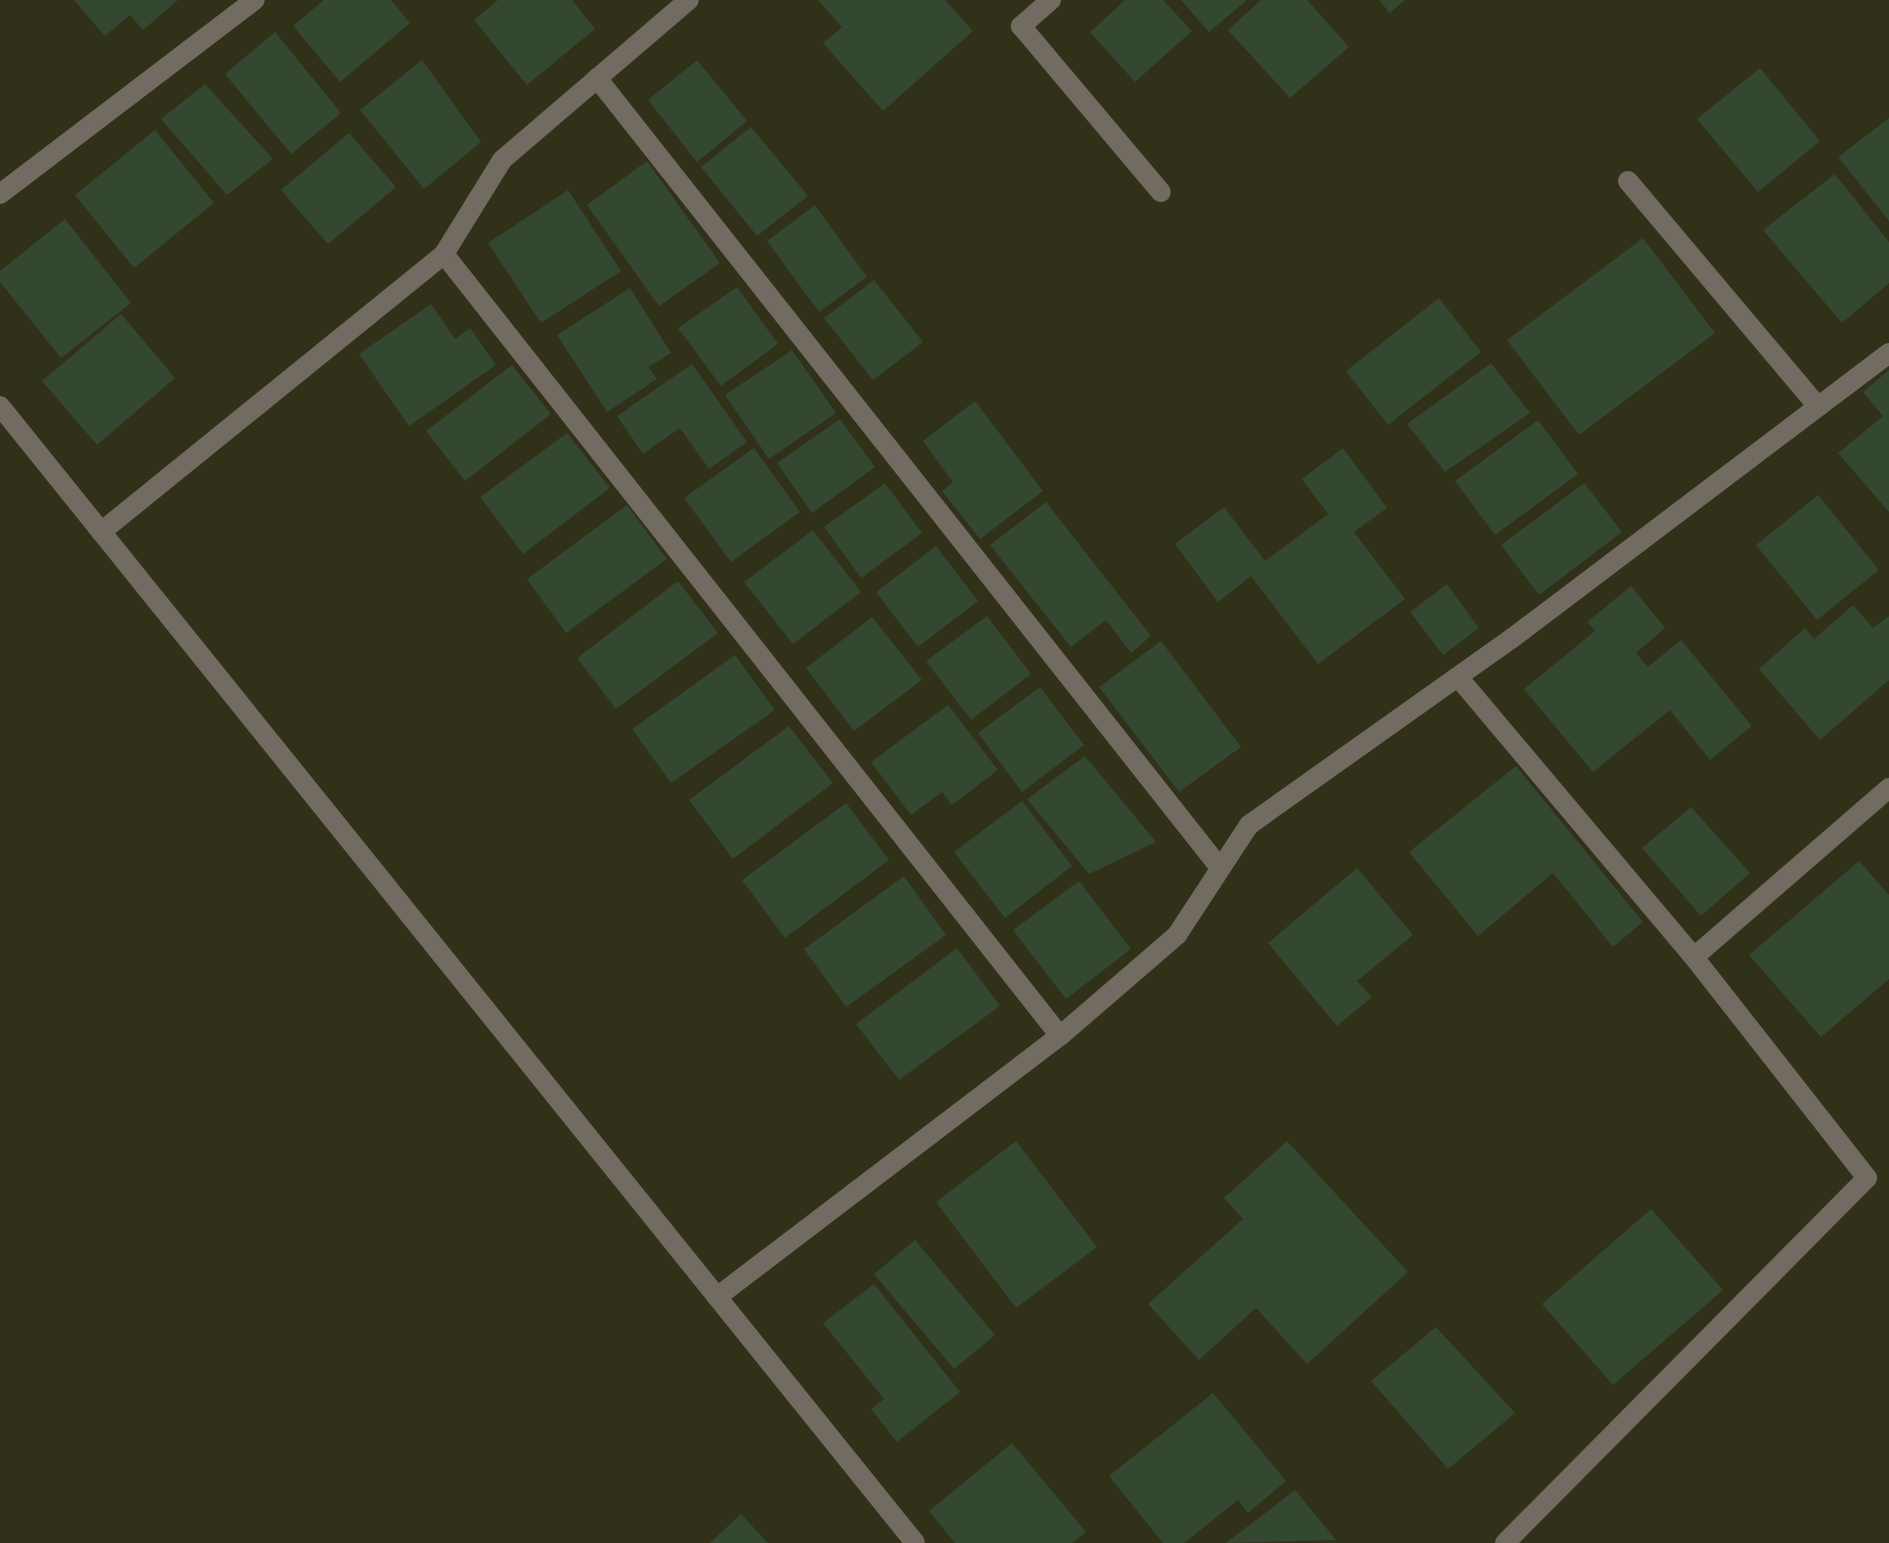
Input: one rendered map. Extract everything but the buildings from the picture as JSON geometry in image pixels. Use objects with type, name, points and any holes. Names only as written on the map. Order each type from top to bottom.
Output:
[{"type":"street","points":[[0,194],[255,0]]},
{"type":"street","points":[[101,532],[444,254],[502,160],[689,0]]},
{"type":"street","points":[[1051,0],[1021,26],[1161,192]]},
{"type":"street","points":[[597,78],[1220,868]]},
{"type":"street","points":[[1628,181],[1818,407]]},
{"type":"street","points":[[444,254],[1060,1036]]},
{"type":"street","points":[[717,1297],[1060,1036],[1177,935],[1249,825],[1458,677],[1889,353]]},
{"type":"street","points":[[0,406],[915,1543]]},
{"type":"street","points":[[1458,677],[1694,957],[1867,1178],[1505,1543]]},
{"type":"street","points":[[1694,957],[1889,788]]}]
